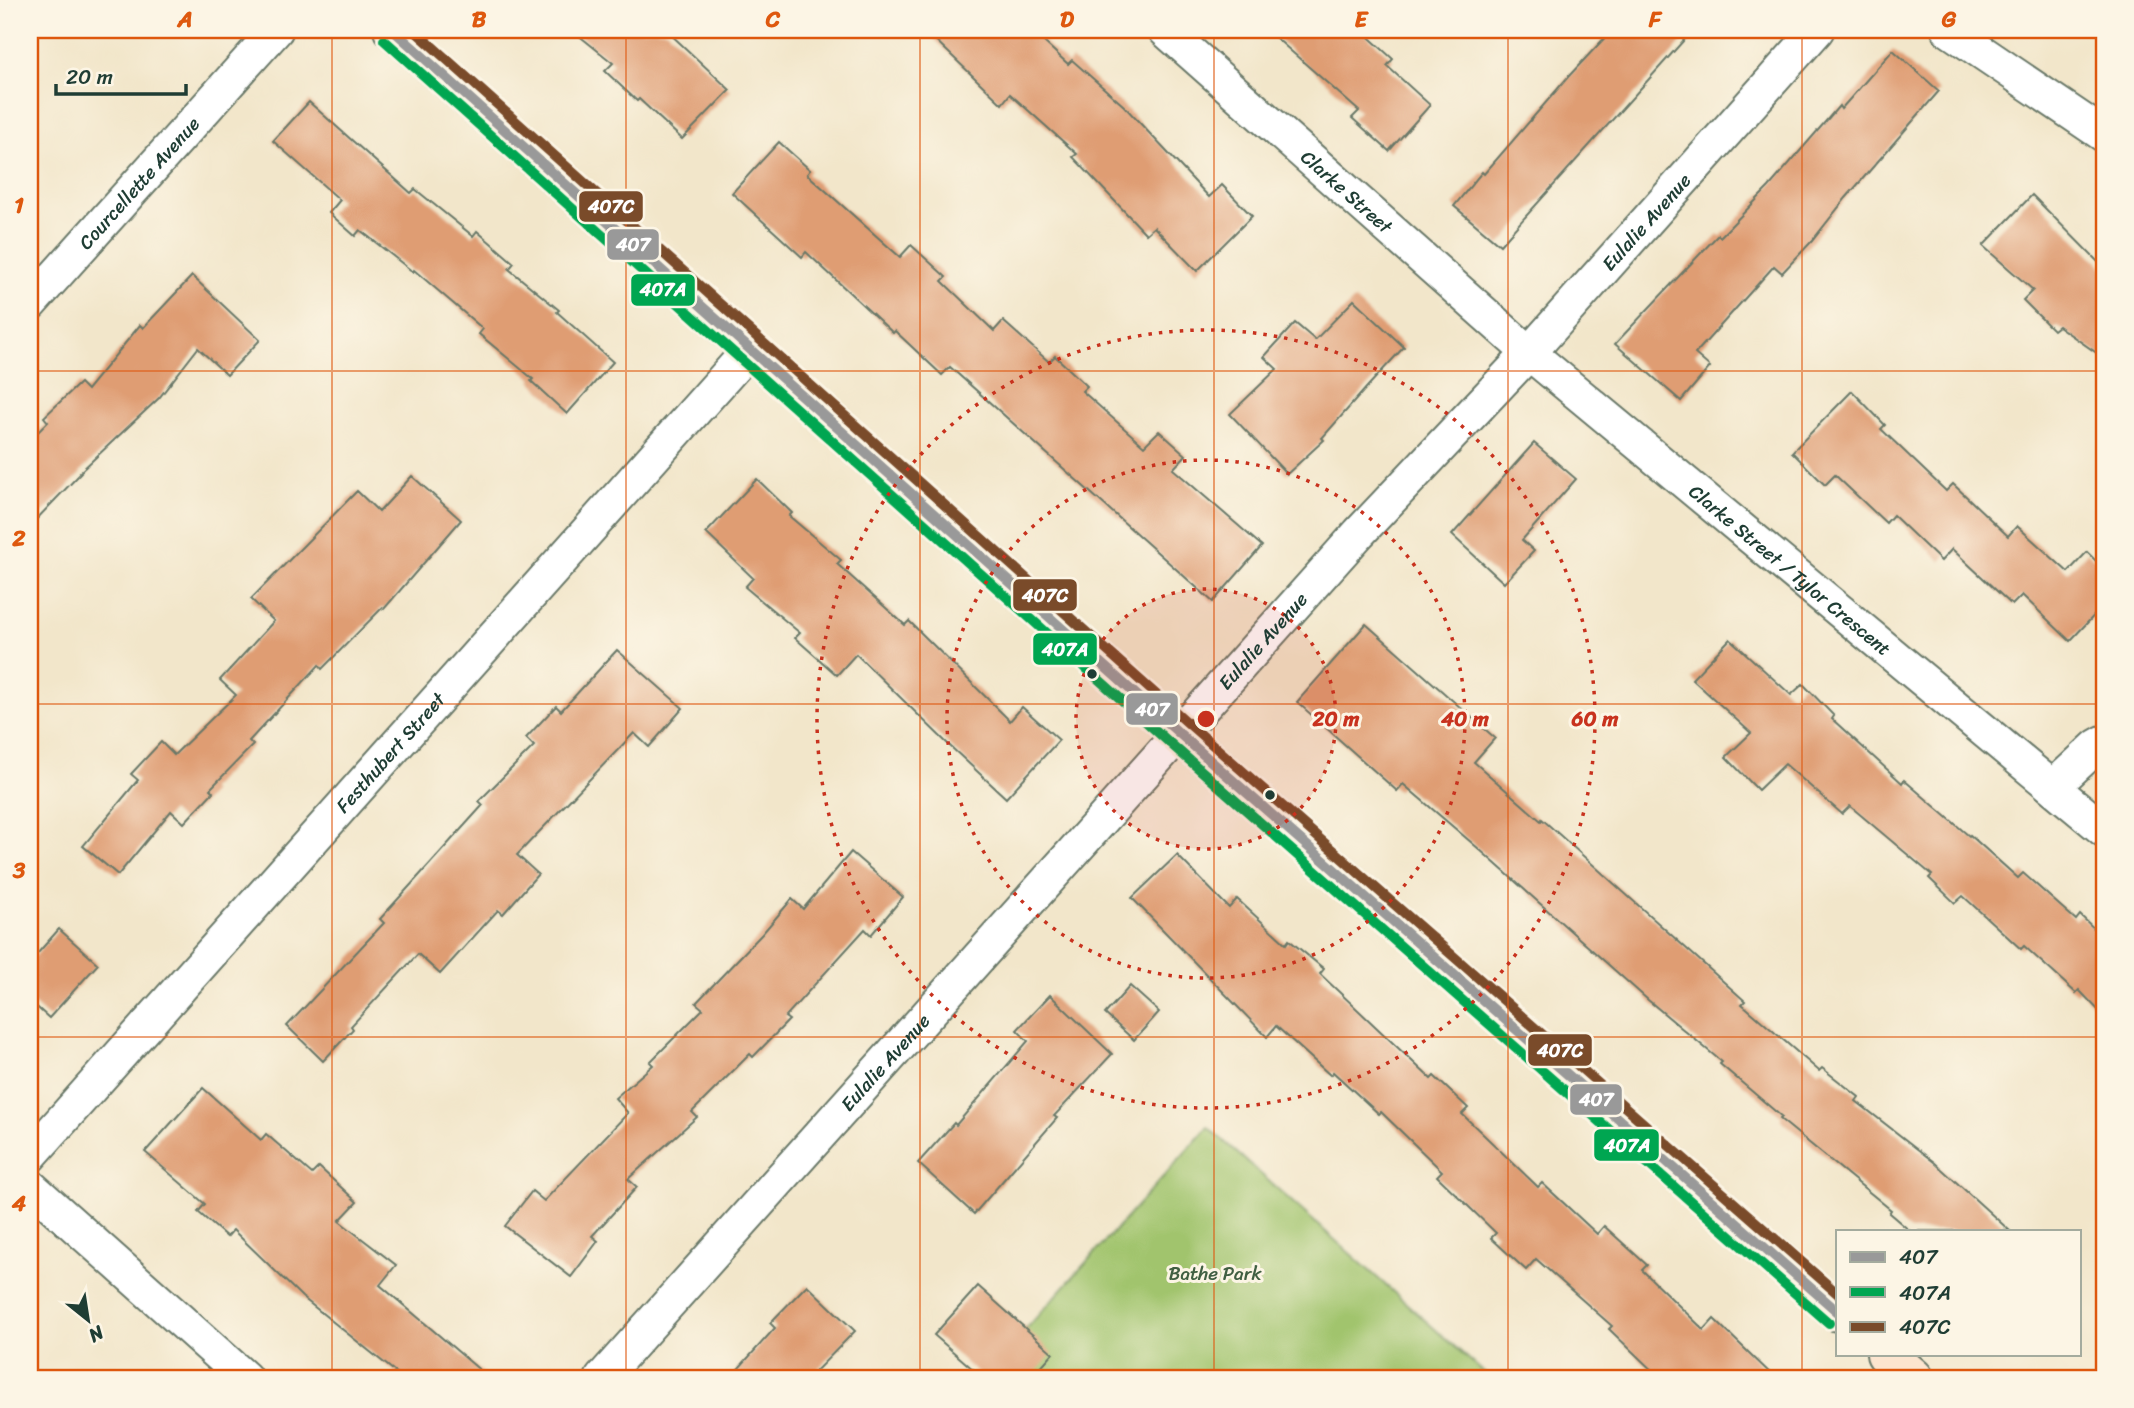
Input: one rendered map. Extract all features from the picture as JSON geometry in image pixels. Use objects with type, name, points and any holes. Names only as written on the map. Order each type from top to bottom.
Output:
[{"type":"main road","points":[[393,30],[1180,734],[1836,1310]]},
{"type":"main road","points":[[1888,1356],[1914,1378]]},
{"type":"street","name":"Courcellette Avenue","points":[[30,304],[276,30]]},
{"type":"street","name":"Clarke Street","points":[[1165,30],[1529,353]]},
{"type":"street","name":"Eulalie Avenue","points":[[602,1378],[957,979],[1359,533],[1529,353],[1817,30]]},
{"type":"street","points":[[1950,30],[2104,135]]},
{"type":"street","name":"Festhubert Street","points":[[30,1156],[751,348]]},
{"type":"street","name":"Clarke Street / Tylor Crescent","points":[[1529,353],[2053,788]]},
{"type":"street","points":[[2104,742],[2053,788],[2104,830]]},
{"type":"street","points":[[30,1186],[245,1378]]},
{"type":"green space","name":"Bathe Park","points":[[1208,1127],[1490,1378],[982,1378]]},
{"type":"building","points":[[572,30],[666,30],[730,90],[682,139],[605,71],[613,63]]},
{"type":"building","points":[[925,30],[1031,30],[1068,64],[1072,60],[1124,106],[1209,197],[1222,185],[1252,216],[1197,271],[1154,227],[1146,234],[1073,157],[1077,154],[1010,94],[1002,104]]},
{"type":"building","points":[[1267,30],[1361,30],[1393,59],[1387,66],[1430,105],[1389,151],[1352,118],[1359,111]]},
{"type":"building","points":[[1612,30],[1693,30],[1500,245],[1454,206]]},
{"type":"building","points":[[1893,50],[1939,91],[1812,241],[1782,273],[1774,266],[1695,354],[1710,367],[1681,401],[1615,344],[1718,235],[1720,237],[1769,187],[1839,106],[1841,109]]},
{"type":"building","points":[[309,102],[411,193],[415,189],[473,236],[477,231],[514,263],[509,269],[559,310],[557,312],[613,362],[567,414],[531,381],[533,379],[479,334],[483,329],[414,270],[413,272],[360,230],[355,236],[329,213],[340,200],[273,141]]},
{"type":"building","points":[[779,142],[810,170],[807,174],[900,257],[911,245],[946,277],[942,281],[994,331],[1003,321],[1049,362],[1055,356],[1087,386],[1082,391],[1144,446],[1159,431],[1186,455],[1173,469],[1262,546],[1213,602],[950,367],[942,375],[806,252],[802,257],[732,193]]},
{"type":"building","points":[[2032,195],[2104,268],[2104,358],[2058,326],[2053,330],[2023,300],[2033,290],[1983,246]]},
{"type":"building","points":[[192,276],[260,340],[227,375],[198,348],[159,398],[80,472],[30,526],[30,440],[48,422],[44,417],[80,383],[87,390],[140,325],[143,328]]},
{"type":"building","points":[[1354,300],[1404,347],[1322,438],[1324,440],[1287,474],[1230,414],[1277,369],[1264,357],[1295,323],[1315,340]]},
{"type":"building","points":[[1852,391],[1885,425],[1881,429],[1946,491],[1953,484],[2008,536],[2017,526],[2068,572],[2087,552],[2104,569],[2104,605],[2070,641],[2022,595],[2012,605],[1952,549],[1941,561],[1893,515],[1886,523],[1835,475],[1825,485],[1792,452]]},
{"type":"building","points":[[1534,443],[1576,479],[1522,540],[1534,551],[1504,583],[1452,535]]},
{"type":"building","points":[[412,476],[461,520],[384,609],[382,608],[322,669],[319,665],[249,741],[253,745],[210,789],[213,792],[184,823],[171,811],[118,875],[83,846],[138,780],[131,774],[161,742],[174,755],[236,695],[220,680],[274,621],[251,599],[357,491],[379,512]]},
{"type":"building","points":[[757,479],[792,513],[789,516],[841,560],[837,564],[905,625],[909,621],[1010,721],[1022,707],[1059,740],[1006,798],[856,654],[837,675],[795,638],[800,633],[745,587],[753,578],[706,533]]},
{"type":"building","points":[[1366,624],[1495,738],[1474,762],[1541,821],[1542,819],[1745,1001],[1742,1004],[1819,1071],[1822,1068],[1859,1097],[1856,1101],[1934,1162],[2009,1230],[1909,1230],[1889,1213],[1891,1210],[1780,1119],[1782,1117],[1720,1064],[1722,1062],[1648,1000],[1479,849],[1403,784],[1397,791],[1297,702]]},
{"type":"building","points":[[1730,639],[1791,695],[1803,684],[1834,716],[1832,719],[1902,783],[1904,780],[2018,878],[2023,873],[2076,920],[2080,915],[2104,938],[2104,1016],[2079,990],[2076,993],[2024,946],[2021,949],[1963,896],[1955,903],[1929,878],[1932,875],[1850,806],[1842,814],[1785,764],[1758,790],[1726,757],[1751,733],[1692,679]]},
{"type":"building","points":[[617,650],[683,708],[649,747],[634,733],[517,855],[538,874],[503,914],[498,910],[440,974],[418,954],[351,1026],[353,1029],[323,1061],[287,1026],[384,923],[380,919],[483,805],[479,801],[534,746],[526,738],[556,706],[561,711]]},
{"type":"building","points":[[851,852],[903,897],[871,935],[865,929],[785,1017],[789,1020],[753,1057],[750,1054],[692,1112],[697,1117],[628,1179],[637,1187],[592,1236],[598,1241],[571,1277],[505,1226],[532,1191],[544,1201],[628,1113],[615,1098],[653,1065],[650,1062],[703,1009],[696,1003],[792,899],[803,909]]},
{"type":"building","points":[[1177,855],[1229,908],[1237,899],[1286,944],[1289,940],[1324,969],[1320,974],[1431,1079],[1434,1076],[1468,1108],[1462,1114],[1538,1187],[1542,1183],[1597,1234],[1604,1226],[1647,1265],[1642,1270],[1704,1330],[1714,1319],[1775,1378],[1660,1378],[1609,1329],[1612,1326],[1536,1259],[1526,1270],[1491,1238],[1496,1233],[1437,1176],[1442,1171],[1381,1112],[1379,1114],[1333,1072],[1330,1075],[1276,1026],[1267,1037],[1132,898]]},
{"type":"building","points":[[59,929],[98,964],[49,1018],[30,1001],[30,962]]},
{"type":"building","points":[[1130,986],[1159,1012],[1134,1040],[1105,1014]]},
{"type":"building","points":[[1050,995],[1112,1054],[1054,1116],[1057,1118],[974,1214],[918,1163],[954,1123],[956,1125],[1028,1041],[1017,1030]]},
{"type":"building","points":[[203,1088],[261,1140],[266,1134],[312,1174],[319,1167],[357,1202],[339,1221],[396,1265],[380,1285],[489,1378],[403,1378],[302,1297],[233,1230],[227,1237],[198,1212],[205,1204],[145,1152]]},
{"type":"building","points":[[807,1285],[855,1331],[809,1378],[730,1378],[775,1328],[770,1323]]},
{"type":"building","points":[[978,1286],[1053,1353],[1031,1378],[983,1378],[934,1335]]},
{"type":"transit line","name":"407","points":[[393,30],[1180,734],[1836,1310]]},
{"type":"transit line","name":"407C","points":[[414,30],[1189,724],[1836,1292]]},
{"type":"transit line","name":"407A","points":[[384,40],[1171,744],[1829,1323]]}]
